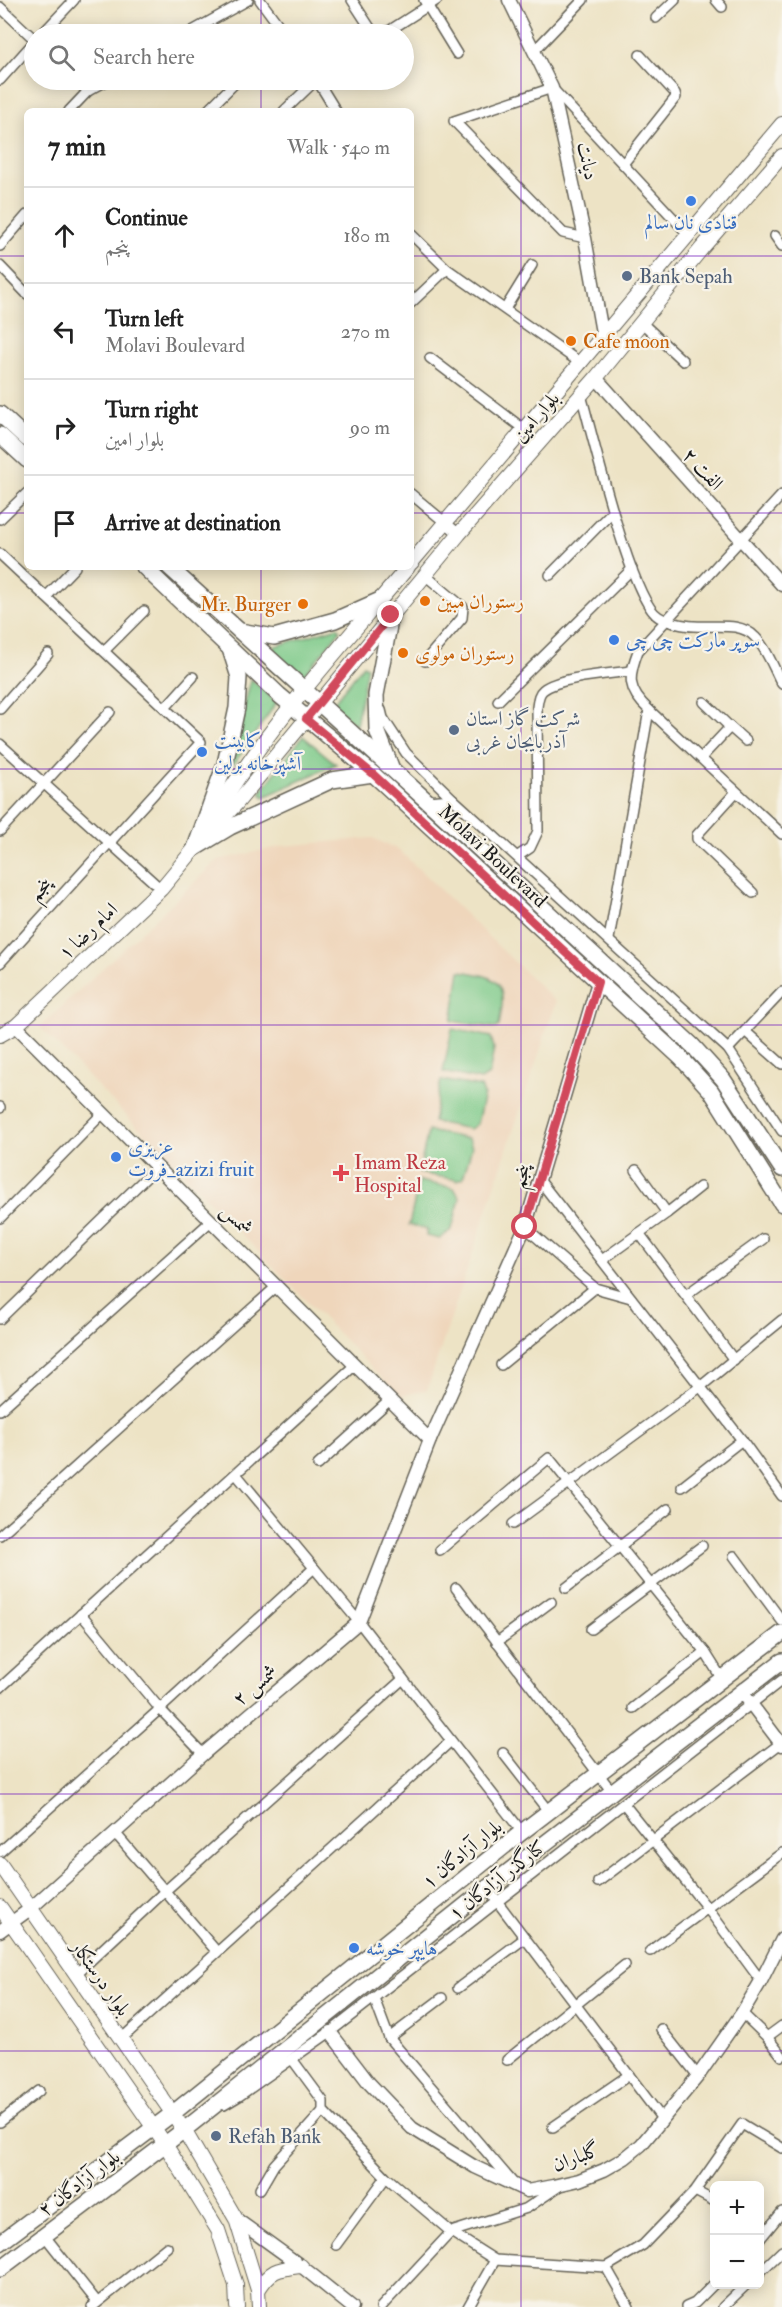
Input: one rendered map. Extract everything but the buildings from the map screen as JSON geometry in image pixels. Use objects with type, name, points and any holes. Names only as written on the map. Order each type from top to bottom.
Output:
[{"type":"main road","name":"بلوار امین","points":[[414,560],[582,364],[782,124]]},
{"type":"main road","name":"بلوار امین","points":[[318,703],[782,156]]},
{"type":"main road","points":[[688,234],[702,249]]},
{"type":"main road","points":[[0,414],[24,436]]},
{"type":"main road","points":[[0,435],[24,457]]},
{"type":"main road","name":"Molavi Boulevard","points":[[147,570],[291,706],[373,774],[681,1058],[711,1091],[782,1203]]},
{"type":"main road","name":"Molavi Boulevard","points":[[172,570],[692,1045],[723,1079],[782,1169]]},
{"type":"main road","points":[[304,690],[405,570]]},
{"type":"main road","points":[[240,631],[274,637],[335,620],[380,600]]},
{"type":"main road","points":[[391,615],[376,695],[377,730],[393,770]]},
{"type":"main road","points":[[195,848],[225,764],[237,708],[240,677],[230,646]]},
{"type":"main road","name":"امام رضا ۱","points":[[195,848],[222,802],[304,690]]},
{"type":"main road","name":"امام رضا ۱","points":[[0,1035],[16,1026],[161,890],[195,848],[236,804],[318,703]]},
{"type":"main road","points":[[195,848],[230,827],[332,780],[373,774]]},
{"type":"main road","points":[[681,1058],[692,1045]]},
{"type":"main road","name":"بلوار آزادگان ۱","points":[[172,2114],[522,1832],[782,1633]]},
{"type":"main road","points":[[184,2130],[488,1888],[613,1793],[747,1697],[782,1661]]},
{"type":"main road","name":"بلوار درستکار","points":[[0,1864],[184,2130],[236,2219],[258,2290],[259,2307]]},
{"type":"main road","points":[[0,1907],[5,1927],[165,2144],[218,2230],[236,2285],[237,2307]]},
{"type":"main road","name":"بلوار آزادگان ۲","points":[[0,2243],[172,2114]]},
{"type":"main road","name":"بلوار آزادگان ۲","points":[[0,2269],[184,2130]]},
{"type":"main road","points":[[258,2290],[267,2276],[277,2269],[301,2266]]},
{"type":"street","points":[[51,24],[74,0]]},
{"type":"street","points":[[205,24],[248,0]]},
{"type":"street","points":[[260,0],[277,24]]},
{"type":"street","points":[[352,0],[368,24]]},
{"type":"street","points":[[398,24],[426,3],[437,0]]},
{"type":"street","name":"دیانت","points":[[509,0],[552,88],[585,238],[603,338]]},
{"type":"street","points":[[535,50],[583,0]]},
{"type":"street","points":[[656,18],[675,0]]},
{"type":"street","points":[[426,3],[457,54]]},
{"type":"street","points":[[0,8],[24,31]]},
{"type":"street","points":[[0,80],[24,52]]},
{"type":"street","points":[[623,164],[676,97],[675,93],[640,55]]},
{"type":"street","points":[[585,238],[562,233],[454,121],[552,88],[688,234]]},
{"type":"street","points":[[210,108],[228,90]]},
{"type":"street","points":[[287,108],[306,90]]},
{"type":"street","points":[[322,90],[334,108]]},
{"type":"street","points":[[72,108],[88,91]]},
{"type":"street","points":[[0,246],[24,218]]},
{"type":"street","points":[[775,236],[782,246]]},
{"type":"street","points":[[414,237],[447,269],[582,364]]},
{"type":"street","points":[[505,309],[532,265]]},
{"type":"street","points":[[0,266],[24,291]]},
{"type":"street","points":[[414,300],[447,269]]},
{"type":"street","points":[[642,323],[683,361]]},
{"type":"street","points":[[430,358],[525,430]]},
{"type":"street","name":"الفت ۲","points":[[596,378],[782,585]]},
{"type":"street","points":[[581,395],[613,512],[647,606],[658,617],[690,626],[741,628],[749,632],[764,649],[782,684]]},
{"type":"street","points":[[782,495],[638,651],[631,671],[631,682],[636,698],[782,834]]},
{"type":"street","points":[[0,519],[24,496]]},
{"type":"street","points":[[414,496],[459,534]]},
{"type":"street","points":[[549,575],[613,512]]},
{"type":"street","points":[[0,554],[165,708],[193,677]]},
{"type":"street","points":[[498,701],[632,569]]},
{"type":"street","points":[[46,597],[72,570]]},
{"type":"street","points":[[425,575],[463,608],[464,612],[462,618],[425,661]]},
{"type":"street","points":[[104,651],[144,611]]},
{"type":"street","points":[[0,709],[48,654]]},
{"type":"street","points":[[518,856],[530,848],[538,831],[537,707],[539,696],[544,689],[569,680],[631,671]]},
{"type":"street","points":[[376,695],[383,718],[406,753],[453,799],[728,1050],[782,1131]]},
{"type":"street","points":[[704,702],[746,741]]},
{"type":"street","name":"پنجم","points":[[1,961],[201,742],[165,708]]},
{"type":"street","points":[[609,939],[649,710]]},
{"type":"street","points":[[0,831],[110,712]]},
{"type":"street","points":[[700,758],[730,727]]},
{"type":"street","points":[[0,744],[161,890]]},
{"type":"street","points":[[736,792],[697,835],[697,839],[753,893]]},
{"type":"street","points":[[427,801],[453,799]]},
{"type":"street","points":[[774,827],[782,819]]},
{"type":"street","name":"پنجم","points":[[430,1440],[525,1227],[598,982]]},
{"type":"street","points":[[728,1050],[782,992]]},
{"type":"street","name":"شمس","points":[[16,1026],[430,1440]]},
{"type":"street","points":[[746,1032],[782,1064]]},
{"type":"street","points":[[0,1218],[103,1113]]},
{"type":"street","points":[[0,1319],[157,1167]]},
{"type":"street","points":[[636,1170],[667,1214]]},
{"type":"street","points":[[540,1181],[742,1440],[782,1496]]},
{"type":"street","points":[[602,1260],[667,1214],[700,1187]]},
{"type":"street","points":[[0,1410],[211,1221]]},
{"type":"street","points":[[525,1227],[595,1288],[631,1298]]},
{"type":"street","points":[[639,1233],[734,1360]]},
{"type":"street","points":[[686,1295],[763,1239]]},
{"type":"street","points":[[0,1535],[277,1287]]},
{"type":"street","points":[[501,1365],[595,1288]]},
{"type":"street","points":[[513,1524],[700,1387],[782,1320]]},
{"type":"street","points":[[0,1688],[356,1365]]},
{"type":"street","points":[[318,1465],[390,1400]]},
{"type":"street","name":"شمس ۲","points":[[5,1927],[30,1909],[203,1754],[359,1622],[430,1440]]},
{"type":"street","points":[[681,1487],[742,1440]]},
{"type":"street","points":[[440,1550],[549,1458],[705,1652],[722,1679]]},
{"type":"street","points":[[236,1474],[359,1622],[522,1832]]},
{"type":"street","points":[[566,1588],[668,1509]]},
{"type":"street","points":[[591,1629],[702,1546]]},
{"type":"street","points":[[734,1556],[782,1622]]},
{"type":"street","points":[[0,1852],[314,1568]]},
{"type":"street","points":[[456,1588],[613,1793]]},
{"type":"street","points":[[497,1642],[551,1602]]},
{"type":"street","points":[[81,1614],[160,1709],[203,1754]]},
{"type":"street","points":[[633,1708],[705,1652]]},
{"type":"street","points":[[75,1975],[165,1891],[403,1679]]},
{"type":"street","name":"کنارگذر آزادگان ۱","points":[[198,2119],[240,2096],[330,2032],[624,1804],[747,1697],[782,1680]]},
{"type":"street","points":[[598,1882],[652,1838],[781,1744],[747,1697]]},
{"type":"street","points":[[120,2040],[451,1741]]},
{"type":"street","points":[[503,1753],[549,1812]]},
{"type":"street","points":[[624,1804],[708,1909],[761,1981]]},
{"type":"street","points":[[116,1834],[217,1952]]},
{"type":"street","points":[[650,1951],[782,1852]]},
{"type":"street","points":[[488,1888],[663,2120]]},
{"type":"street","points":[[458,1988],[525,1938]]},
{"type":"street","name":"گلباران","points":[[330,2032],[369,2083],[412,2127],[475,2167],[527,2191],[562,2184],[596,2173],[625,2158],[641,2145],[698,2076],[742,2013],[782,1939]]},
{"type":"street","points":[[507,2060],[625,1965]]},
{"type":"street","points":[[374,1998],[389,2038],[515,2186]]},
{"type":"street","points":[[389,2038],[442,1998]]},
{"type":"street","points":[[742,2013],[767,2037],[782,2056]]},
{"type":"street","points":[[767,2037],[782,2026]]},
{"type":"street","points":[[661,2029],[698,2076]]},
{"type":"street","points":[[260,2188],[274,2165],[323,2111],[323,2101],[292,2059]]},
{"type":"street","points":[[553,2127],[629,2075]]},
{"type":"street","points":[[2,2117],[39,2091]]},
{"type":"street","points":[[323,2111],[386,2177],[452,2232],[495,2260],[606,2267],[644,2245],[695,2191],[742,2124],[782,2148]]},
{"type":"street","points":[[336,2245],[386,2177]]},
{"type":"street","points":[[381,2307],[452,2232],[526,2208],[562,2184]]},
{"type":"street","points":[[695,2191],[710,2199]]},
{"type":"street","points":[[764,2228],[782,2212]]},
{"type":"street","points":[[236,2219],[301,2266],[352,2307]]},
{"type":"street","points":[[44,2235],[94,2305],[168,2247]]},
{"type":"street","points":[[764,2267],[782,2251]]},
{"type":"street","points":[[468,2307],[495,2260]]},
{"type":"street","points":[[606,2267],[629,2307]]},
{"type":"street","points":[[686,2307],[695,2304],[710,2288]]},
{"type":"street","points":[[723,2307],[742,2289]]},
{"type":"shaded area","name":"Imam Reza Hospital","points":[[373,838],[399,850],[556,1002],[427,1390],[399,1396],[40,1027],[218,860],[283,846]]},
{"type":"green space","points":[[338,627],[340,631],[303,677],[273,652],[275,646]]},
{"type":"green space","points":[[363,665],[367,667],[356,725],[331,706]]},
{"type":"green space","points":[[251,679],[277,702],[233,765],[230,763]]},
{"type":"green space","points":[[303,736],[336,764],[264,797],[260,793]]},
{"type":"green space","points":[[460,971],[485,976],[498,985],[502,1000],[499,1026],[496,1028],[452,1021]]},
{"type":"green space","points":[[452,1029],[491,1037],[494,1048],[489,1075],[481,1080],[443,1072]]},
{"type":"green space","points":[[441,1080],[481,1087],[484,1094],[477,1124],[470,1129],[433,1122]]},
{"type":"green space","points":[[428,1131],[469,1139],[472,1147],[463,1178],[457,1180],[419,1173]]},
{"type":"green space","points":[[419,1181],[454,1188],[460,1198],[452,1229],[440,1239],[426,1236],[427,1229],[409,1225]]},
{"type":"place","name":"قنادی نان سالم","points":[[691,201]]},
{"type":"place","name":"Bank Sepah","points":[[627,276]]},
{"type":"place","name":"Cafe moon","points":[[571,341]]},
{"type":"place","name":"رستوران مبین","points":[[425,601]]},
{"type":"place","name":"Mr. Burger","points":[[303,604]]},
{"type":"place","name":"سوپر مارکت چی چی","points":[[614,640]]},
{"type":"place","name":"رستوران مولوی","points":[[403,653]]},
{"type":"place","name":"شرکت گاز استان آذربایجان غربی","points":[[454,730]]},
{"type":"place","name":"کابینت آشپزخانه برلین","points":[[202,752]]},
{"type":"place","name":"عزیزی فروت_azizi fruit","points":[[116,1157]]},
{"type":"place","name":"Imam Reza Hospital","points":[[341,1173]]},
{"type":"place","name":"هایپر خوشه","points":[[354,1948]]},
{"type":"place","name":"Refah Bank","points":[[216,2136]]},
{"type":"route","points":[[391,615],[306,719],[373,774],[598,982],[525,1227]]}]
